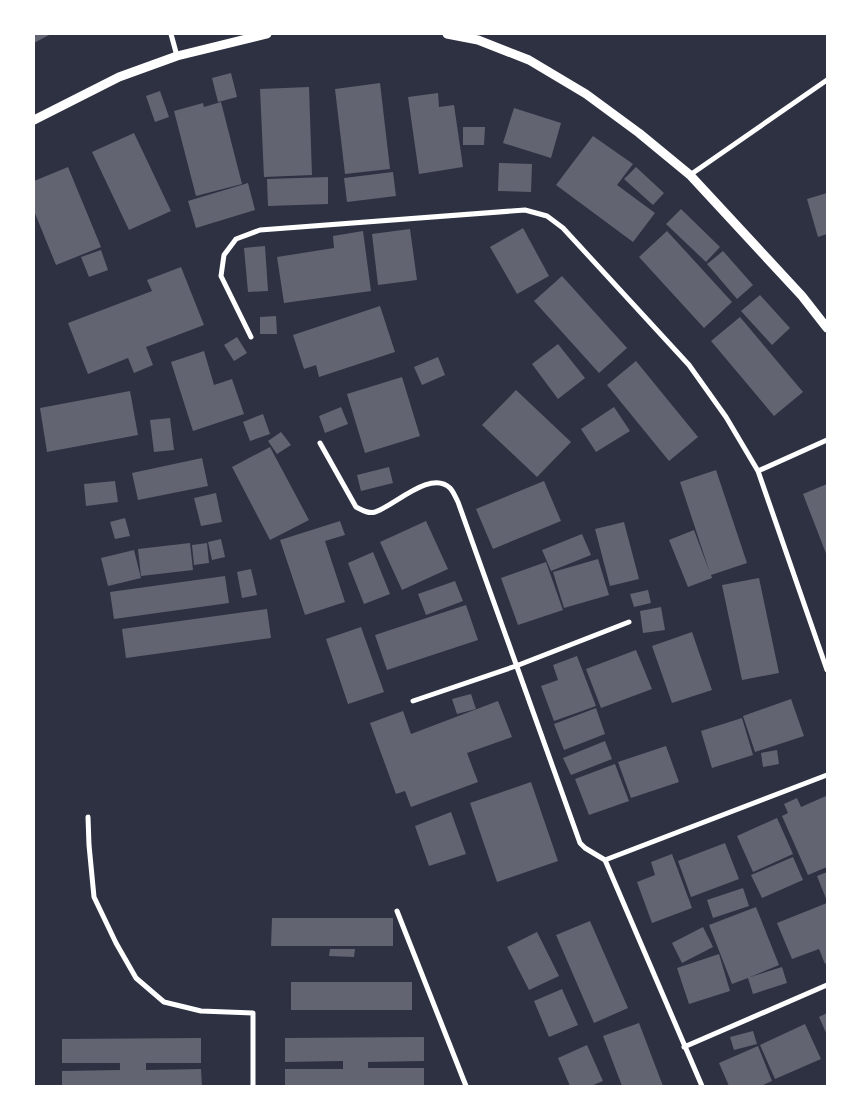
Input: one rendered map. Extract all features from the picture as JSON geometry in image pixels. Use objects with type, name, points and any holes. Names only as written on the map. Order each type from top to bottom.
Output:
[{"type":"street","points":[[171,34],[177,56]]},
{"type":"street","points":[[34,120],[119,77],[177,56],[267,34]]},
{"type":"street","points":[[447,34],[478,40],[529,60],[586,94],[639,133],[690,175],[802,296],[827,328]]},
{"type":"street","points":[[690,175],[827,80]]},
{"type":"street","points":[[251,337],[221,276],[224,255],[236,238],[260,230],[524,210],[548,216],[563,228],[689,365],[726,417],[758,471],[827,670]]},
{"type":"street","points":[[758,471],[827,440]]},
{"type":"street","points":[[320,443],[356,507],[363,511],[374,512],[426,484],[439,482],[450,488],[458,502],[580,843],[605,860],[702,1086]]},
{"type":"street","points":[[413,701],[516,666],[629,622]]},
{"type":"street","points":[[605,860],[827,775]]},
{"type":"street","points":[[88,817],[94,896],[116,943],[136,978],[164,1002],[200,1011],[253,1013],[253,1086]]},
{"type":"street","points":[[397,911],[466,1086]]},
{"type":"street","points":[[684,1047],[827,985]]},
{"type":"building","points":[[34,34],[51,34],[34,43]]},
{"type":"building","points":[[231,73],[237,97],[218,102],[212,78]]},
{"type":"building","points":[[380,83],[390,169],[345,174],[335,89]]},
{"type":"building","points":[[309,87],[312,175],[264,177],[260,89]]},
{"type":"building","points":[[160,91],[169,117],[155,122],[146,96]]},
{"type":"building","points":[[438,93],[439,107],[454,105],[463,167],[419,174],[408,97]]},
{"type":"building","points":[[221,102],[242,184],[196,196],[174,111],[203,103],[204,107]]},
{"type":"building","points":[[514,108],[561,123],[551,158],[503,143]]},
{"type":"building","points":[[463,127],[485,127],[484,145],[463,145]]},
{"type":"building","points":[[134,133],[171,211],[129,230],[92,152]]},
{"type":"building","points":[[593,136],[633,164],[617,185],[655,213],[633,242],[556,185]]},
{"type":"building","points":[[499,163],[532,164],[531,192],[498,191]]},
{"type":"building","points":[[68,167],[101,247],[56,265],[34,211],[34,181]]},
{"type":"building","points":[[636,167],[664,193],[653,205],[624,179]]},
{"type":"building","points":[[393,172],[396,196],[347,202],[344,178]]},
{"type":"building","points":[[328,177],[328,204],[268,206],[267,179]]},
{"type":"building","points":[[248,183],[255,210],[196,228],[188,201]]},
{"type":"building","points":[[827,193],[827,234],[818,237],[807,199]]},
{"type":"building","points":[[681,209],[720,247],[706,262],[666,224]]},
{"type":"building","points":[[523,228],[549,276],[517,294],[490,247]]},
{"type":"building","points":[[410,229],[417,280],[378,285],[372,234]]},
{"type":"building","points":[[363,231],[371,291],[284,303],[277,257],[334,248],[333,236]]},
{"type":"building","points":[[667,231],[732,302],[704,328],[639,257]]},
{"type":"building","points":[[265,246],[268,291],[248,292],[244,248]]},
{"type":"building","points":[[101,250],[108,270],[89,277],[81,257]]},
{"type":"building","points":[[723,251],[753,285],[737,299],[707,264]]},
{"type":"building","points":[[181,267],[204,325],[146,347],[153,365],[134,373],[128,358],[88,374],[68,323],[152,291],[147,280]]},
{"type":"building","points":[[562,276],[627,348],[599,373],[534,301]]},
{"type":"building","points":[[760,295],[790,328],[772,345],[741,311]]},
{"type":"building","points":[[380,306],[395,352],[319,377],[316,365],[304,369],[293,335]]},
{"type":"building","points":[[276,316],[277,334],[260,334],[260,317]]},
{"type":"building","points":[[740,317],[803,392],[774,416],[711,341]]},
{"type":"building","points":[[237,337],[247,353],[234,361],[224,345]]},
{"type":"building","points":[[558,344],[585,378],[558,399],[532,364]]},
{"type":"building","points":[[204,351],[214,385],[232,379],[244,414],[193,431],[171,362]]},
{"type":"building","points":[[438,357],[445,375],[422,385],[414,367]]},
{"type":"building","points":[[636,361],[698,437],[669,461],[607,385]]},
{"type":"building","points":[[402,377],[420,436],[365,453],[347,394]]},
{"type":"building","points":[[516,390],[571,442],[537,477],[482,425]]},
{"type":"building","points":[[130,391],[138,435],[47,452],[40,408]]},
{"type":"building","points":[[341,407],[348,424],[325,433],[319,416]]},
{"type":"building","points":[[614,407],[630,431],[596,452],[581,429]]},
{"type":"building","points":[[263,414],[270,434],[250,441],[243,422]]},
{"type":"building","points":[[170,418],[174,450],[154,452],[150,420]]},
{"type":"building","points":[[281,432],[291,445],[277,454],[268,441]]},
{"type":"building","points":[[270,447],[309,520],[270,540],[232,467]]},
{"type":"building","points":[[202,458],[208,486],[138,500],[132,473]]},
{"type":"building","points":[[389,467],[393,483],[361,491],[357,475]]},
{"type":"building","points":[[716,470],[747,563],[711,575],[712,578],[688,587],[669,540],[694,530],[710,573],[680,482]]},
{"type":"building","points":[[115,481],[118,502],[86,506],[84,484]]},
{"type":"building","points":[[544,481],[561,521],[493,549],[476,509]]},
{"type":"building","points":[[827,484],[827,556],[803,494]]},
{"type":"building","points":[[216,493],[222,522],[201,526],[194,498]]},
{"type":"building","points":[[125,518],[130,536],[115,539],[110,522]]},
{"type":"building","points":[[340,521],[345,535],[325,541],[345,602],[305,615],[280,540]]},
{"type":"building","points":[[426,521],[448,569],[402,590],[380,542]]},
{"type":"building","points":[[624,522],[639,579],[610,586],[595,529]]},
{"type":"building","points":[[582,534],[591,555],[551,571],[542,550]]},
{"type":"building","points":[[221,539],[225,557],[212,560],[208,542]]},
{"type":"building","points":[[190,543],[193,570],[141,576],[138,549]]},
{"type":"building","points":[[207,543],[209,563],[194,565],[192,545]]},
{"type":"building","points":[[134,550],[141,578],[108,586],[101,558]]},
{"type":"building","points":[[373,552],[390,594],[364,604],[348,563]]},
{"type":"building","points":[[598,559],[609,595],[564,608],[553,572]]},
{"type":"building","points":[[546,562],[563,610],[518,625],[501,578]]},
{"type":"building","points":[[251,569],[257,595],[242,598],[237,572]]},
{"type":"building","points":[[225,576],[229,603],[114,619],[110,592]]},
{"type":"building","points":[[759,578],[779,673],[742,680],[722,585]]},
{"type":"building","points":[[455,581],[463,601],[426,615],[418,594]]},
{"type":"building","points":[[648,590],[651,603],[634,607],[630,594]]},
{"type":"building","points":[[466,605],[478,640],[387,670],[375,635]]},
{"type":"building","points":[[661,607],[665,630],[643,633],[640,611]]},
{"type":"building","points":[[267,609],[271,638],[126,658],[122,629]]},
{"type":"building","points":[[361,627],[384,692],[348,704],[326,639]]},
{"type":"building","points":[[692,632],[712,690],[672,703],[652,646]]},
{"type":"building","points":[[636,650],[652,689],[601,708],[586,669]]},
{"type":"building","points":[[577,656],[596,706],[554,721],[541,686],[558,680],[553,665]]},
{"type":"building","points":[[471,694],[476,709],[457,714],[452,699]]},
{"type":"building","points":[[791,699],[804,736],[755,752],[743,716]]},
{"type":"building","points":[[498,701],[512,737],[467,753],[478,782],[411,807],[405,791],[396,794],[370,723],[403,711],[411,734]]},
{"type":"building","points":[[596,708],[605,734],[564,750],[554,724]]},
{"type":"building","points":[[742,718],[753,755],[712,768],[701,731]]},
{"type":"building","points":[[605,741],[612,759],[571,775],[563,758]]},
{"type":"building","points":[[666,746],[679,782],[631,798],[618,762]]},
{"type":"building","points":[[777,750],[779,764],[763,767],[761,753]]},
{"type":"building","points":[[615,764],[629,801],[589,815],[575,779]]},
{"type":"building","points":[[531,782],[558,861],[497,882],[470,803]]},
{"type":"building","points":[[826,796],[827,867],[808,875],[782,816],[788,813],[784,804],[797,798],[801,807]]},
{"type":"building","points":[[451,812],[466,854],[429,866],[415,826]]},
{"type":"building","points":[[777,818],[793,854],[753,872],[737,836]]},
{"type":"building","points":[[725,843],[739,879],[691,897],[678,861]]},
{"type":"building","points":[[672,854],[692,908],[652,923],[637,882],[655,875],[651,862]]},
{"type":"building","points":[[793,857],[803,880],[762,898],[751,875]]},
{"type":"building","points":[[827,872],[827,901],[817,876]]},
{"type":"building","points":[[743,888],[749,906],[713,918],[707,900]]},
{"type":"building","points":[[827,903],[827,963],[825,964],[819,949],[792,959],[777,923]]},
{"type":"building","points":[[756,907],[779,965],[750,977],[782,967],[787,983],[753,994],[748,978],[732,984],[709,925]]},
{"type":"building","points":[[272,918],[393,918],[393,946],[271,946]]},
{"type":"building","points":[[590,921],[628,1008],[594,1023],[556,935]]},
{"type":"building","points":[[703,927],[713,947],[682,963],[672,943]]},
{"type":"building","points":[[537,932],[559,976],[529,990],[507,947]]},
{"type":"building","points":[[330,949],[355,949],[354,957],[329,956]]},
{"type":"building","points":[[719,954],[730,991],[689,1004],[677,968]]},
{"type":"building","points":[[291,982],[412,982],[412,1010],[291,1010]]},
{"type":"building","points":[[562,989],[578,1025],[549,1037],[534,1001]]},
{"type":"building","points":[[827,1013],[827,1035],[819,1017]]},
{"type":"building","points":[[639,1023],[663,1086],[622,1086],[603,1036]]},
{"type":"building","points":[[805,1024],[821,1059],[775,1079],[760,1045]]},
{"type":"building","points":[[753,1031],[757,1044],[734,1050],[730,1037]]},
{"type":"building","points":[[424,1037],[424,1061],[368,1062],[368,1068],[424,1068],[424,1086],[285,1086],[285,1069],[343,1069],[343,1061],[285,1062],[285,1038]]},
{"type":"building","points":[[201,1038],[201,1063],[146,1063],[146,1070],[201,1069],[202,1086],[62,1086],[62,1071],[120,1070],[120,1063],[62,1063],[62,1039]]},
{"type":"building","points":[[587,1045],[603,1081],[591,1086],[570,1086],[558,1058]]},
{"type":"building","points":[[758,1046],[772,1081],[761,1086],[729,1086],[719,1063]]}]
